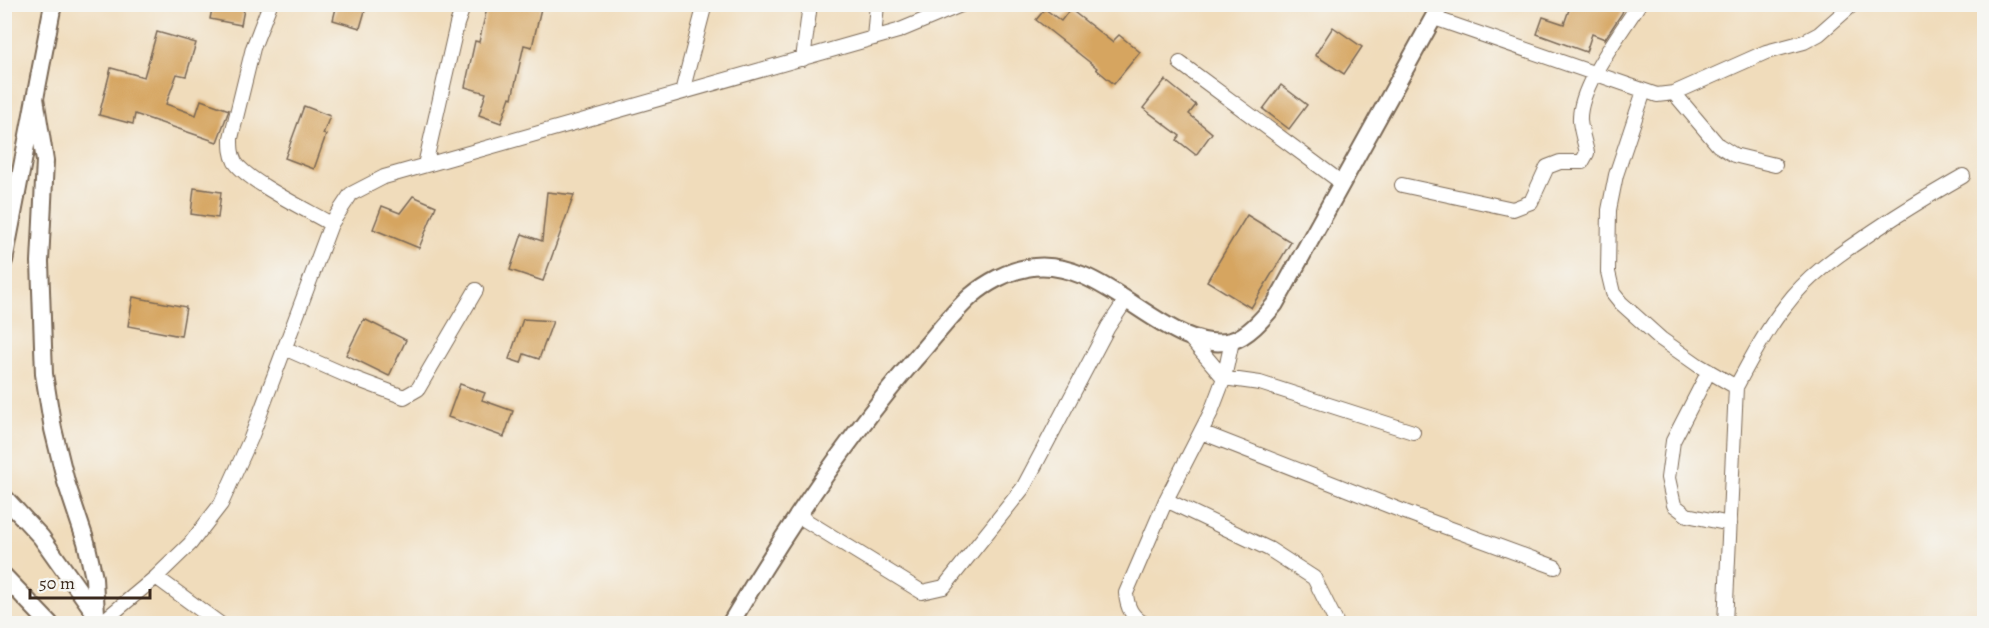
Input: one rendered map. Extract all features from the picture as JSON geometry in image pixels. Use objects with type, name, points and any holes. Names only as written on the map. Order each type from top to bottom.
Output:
[{"type":"street","points":[[4,261],[53,4]]},
{"type":"street","points":[[270,4],[253,48],[231,138],[231,153],[236,164],[247,174],[331,224]]},
{"type":"street","points":[[425,165],[457,24],[464,4]]},
{"type":"street","points":[[682,92],[705,4]]},
{"type":"street","points":[[803,58],[810,4]]},
{"type":"street","points":[[874,38],[877,4]]},
{"type":"street","points":[[100,620],[156,577],[190,544],[221,504],[250,438],[331,224],[351,194],[384,177],[898,31],[963,4]]},
{"type":"street","points":[[1402,185],[1513,209],[1531,202],[1547,167],[1560,162],[1582,162],[1587,153],[1580,120],[1586,93],[1595,74],[1640,4]]},
{"type":"street","points":[[1190,338],[1212,342],[1232,341],[1256,326],[1275,304],[1437,11],[1595,74],[1657,95],[1674,93],[1766,52],[1804,42],[1819,34],[1853,4]]},
{"type":"street","points":[[1180,63],[1342,183]]},
{"type":"street","points":[[1644,91],[1616,175],[1609,210],[1608,272],[1614,293],[1621,303],[1661,339],[1736,387]]},
{"type":"street","points":[[1674,93],[1718,145],[1734,155],[1775,165]]},
{"type":"street","points":[[35,98],[45,161],[40,262],[44,374],[53,429],[66,482],[86,542],[100,620]]},
{"type":"street","points":[[1725,624],[1736,387],[1752,355],[1786,303],[1816,274],[1844,251],[1910,206],[1963,176]]},
{"type":"street","points":[[730,624],[797,515],[887,392],[971,296],[988,284],[1028,268],[1049,266],[1071,270],[1090,277],[1190,338],[1224,378],[1260,383],[1413,432]]},
{"type":"street","points":[[284,348],[404,397],[418,389],[476,290]]},
{"type":"street","points":[[797,515],[922,592],[944,587],[1023,488],[1092,357],[1126,300]]},
{"type":"street","points":[[1145,624],[1138,620],[1127,607],[1126,593],[1166,500],[1201,432],[1224,378],[1232,341]]},
{"type":"street","points":[[1708,371],[1673,441],[1668,478],[1674,506],[1687,514],[1730,524]]},
{"type":"street","points":[[1201,432],[1405,512],[1555,567]]},
{"type":"street","points":[[4,496],[40,537],[100,620]]},
{"type":"street","points":[[1166,500],[1269,549],[1314,578],[1337,624]]},
{"type":"street","points":[[4,576],[50,624]]},
{"type":"street","points":[[156,577],[220,624]]},
{"type":"building","points":[[213,4],[245,4],[241,25],[210,19]]},
{"type":"building","points":[[337,4],[367,4],[360,28],[333,20]]},
{"type":"building","points":[[488,4],[542,4],[532,47],[524,45],[512,98],[510,97],[501,123],[479,115],[486,93],[465,87],[475,41],[479,42]]},
{"type":"building","points":[[1571,4],[1625,4],[1622,13],[1605,39],[1592,34],[1586,52],[1537,34],[1543,17],[1564,24]]},
{"type":"building","points":[[1045,9],[1061,21],[1070,9],[1112,42],[1119,35],[1140,52],[1114,84],[1036,20]]},
{"type":"building","points":[[1333,27],[1362,47],[1344,74],[1315,55]]},
{"type":"building","points":[[157,32],[196,43],[186,76],[177,74],[166,104],[196,115],[201,100],[229,110],[217,142],[135,114],[133,124],[99,115],[111,68],[144,77]]},
{"type":"building","points":[[1165,80],[1196,105],[1189,114],[1212,133],[1196,155],[1177,140],[1180,136],[1143,108]]},
{"type":"building","points":[[1281,85],[1307,105],[1289,129],[1263,109]]},
{"type":"building","points":[[304,106],[330,116],[314,169],[285,158]]},
{"type":"building","points":[[194,188],[221,192],[218,218],[191,214]]},
{"type":"building","points":[[547,192],[574,195],[543,281],[510,270],[522,234],[542,241]]},
{"type":"building","points":[[413,196],[436,206],[419,248],[373,229],[382,206],[400,213]]},
{"type":"building","points":[[1247,215],[1291,242],[1251,308],[1207,281]]},
{"type":"building","points":[[133,297],[186,307],[181,336],[128,326]]},
{"type":"building","points":[[364,319],[406,340],[389,376],[346,355]]},
{"type":"building","points":[[523,319],[553,321],[539,359],[524,354],[521,363],[509,359]]},
{"type":"building","points":[[460,384],[485,393],[482,400],[513,411],[504,437],[448,417]]}]
